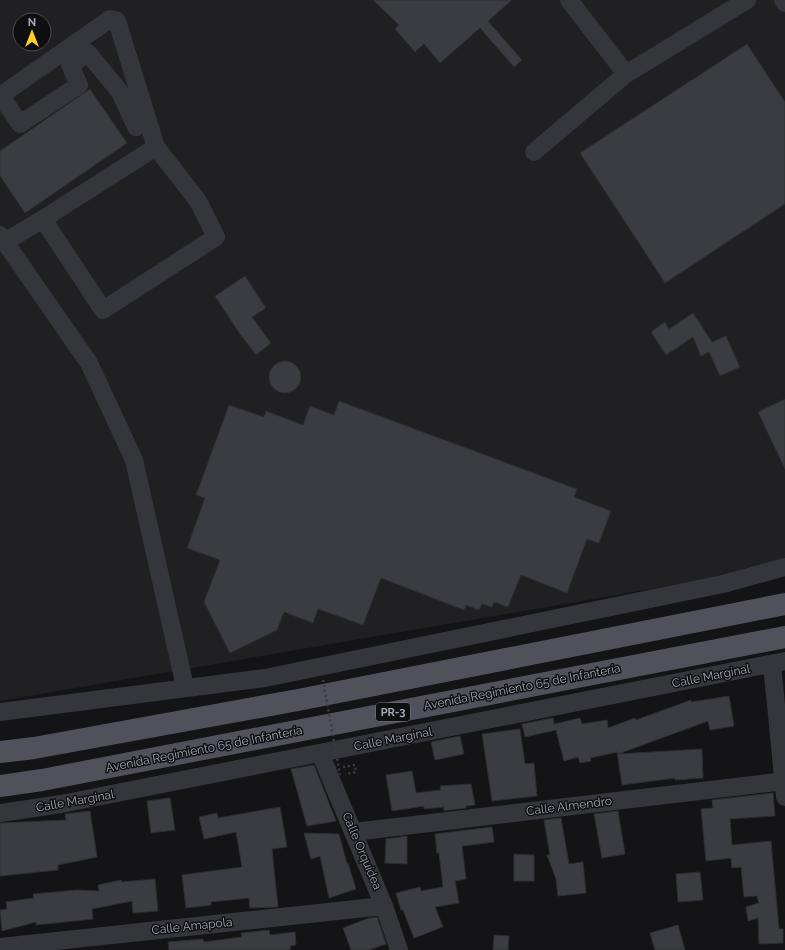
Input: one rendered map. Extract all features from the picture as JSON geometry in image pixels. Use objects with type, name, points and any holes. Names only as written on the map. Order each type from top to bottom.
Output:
[{"type":"main road","points":[[0,752],[34,748],[298,700],[785,604]]},
{"type":"main road","name":"Avenida Regimiento 65 de Infantería","points":[[0,786],[42,780],[785,637]]},
{"type":"street","points":[[569,0],[626,74]]},
{"type":"street","points":[[534,152],[626,74],[747,0]]},
{"type":"street","points":[[43,219],[103,310],[216,237],[198,201],[156,147],[117,21],[110,19],[0,96],[20,124],[79,85],[70,65],[88,53],[120,92],[136,127]]},
{"type":"street","points":[[156,147],[43,219],[2,238],[89,363],[134,460],[185,687]]},
{"type":"street","points":[[0,712],[185,687],[265,678],[723,584],[785,567]]},
{"type":"street","points":[[779,662],[784,786]]},
{"type":"street","name":"Calle Marginal","points":[[0,813],[61,804],[779,662]]},
{"type":"street","name":"Calle Orquídea","points":[[320,753],[384,906],[399,950]]},
{"type":"street","name":"Calle Almendro","points":[[354,832],[784,786]]},
{"type":"street","name":"Calle Amapola","points":[[0,947],[384,906]]},
{"type":"path","points":[[323,680],[340,775],[356,772],[355,765],[346,766]]},
{"type":"shaded area","points":[[0,0],[785,0],[785,566],[0,701]]},
{"type":"building","points":[[373,0],[512,0],[488,21],[522,60],[514,67],[480,28],[440,63],[424,44],[415,52],[395,29],[399,25]]},
{"type":"building","points":[[747,44],[785,102],[785,204],[665,283],[580,153]]},
{"type":"building","points":[[90,89],[127,143],[25,213],[0,176],[0,151]]},
{"type":"building","points":[[245,276],[266,308],[252,317],[271,343],[256,355],[215,296]]},
{"type":"building","points":[[693,313],[712,342],[726,336],[740,367],[720,376],[709,352],[701,356],[693,337],[666,355],[651,332],[665,322],[669,329]]},
{"type":"building","points":[[285,361],[291,362],[298,368],[301,377],[300,383],[294,390],[285,393],[279,392],[272,386],[269,377],[270,371],[276,364]]},
{"type":"building","points":[[785,399],[785,469],[758,412]]},
{"type":"building","points":[[339,401],[577,489],[574,497],[611,511],[599,543],[587,539],[567,593],[521,575],[508,607],[494,602],[492,607],[482,604],[479,610],[466,605],[464,610],[381,578],[363,625],[318,609],[313,623],[284,612],[277,630],[230,653],[204,602],[220,560],[187,548],[205,498],[196,495],[229,405],[264,417],[266,411],[303,425],[310,406],[334,415]]},
{"type":"building","points":[[729,696],[734,726],[710,730],[708,721],[618,754],[702,749],[703,778],[675,780],[675,778],[622,785],[617,752],[590,758],[591,761],[580,763],[578,757],[564,761],[556,730],[525,737],[522,724],[553,718],[554,724],[580,718],[582,724],[607,720],[608,728],[635,718],[636,720],[691,700],[691,702]]},
{"type":"building","points":[[520,729],[525,764],[534,763],[537,796],[492,801],[482,734]]},
{"type":"building","points":[[460,736],[464,754],[435,760],[431,742]]},
{"type":"building","points":[[314,765],[336,821],[307,826],[291,769]]},
{"type":"building","points":[[412,771],[416,793],[441,790],[440,786],[471,784],[475,805],[466,806],[466,808],[444,811],[444,807],[424,809],[424,806],[392,811],[386,775]]},
{"type":"building","points":[[773,793],[775,816],[730,819],[732,845],[771,841],[779,929],[783,929],[783,943],[759,944],[758,918],[748,921],[746,907],[759,903],[757,896],[744,897],[741,867],[732,868],[731,858],[706,861],[701,809],[713,808],[712,800]]},
{"type":"building","points":[[170,798],[175,830],[151,833],[147,801]]},
{"type":"building","points":[[280,807],[287,847],[272,849],[278,907],[250,908],[249,898],[211,902],[211,905],[186,908],[182,875],[242,867],[236,832],[204,839],[199,817],[217,813],[218,818]]},
{"type":"building","points":[[90,811],[97,857],[58,865],[58,870],[0,876],[0,823],[66,820],[65,814]]},
{"type":"building","points":[[618,811],[625,854],[602,858],[594,814]]},
{"type":"building","points":[[561,818],[569,864],[583,862],[586,893],[558,896],[556,879],[547,855],[550,855],[544,820]]},
{"type":"building","points":[[492,827],[494,842],[462,846],[466,879],[455,881],[459,903],[435,907],[443,927],[414,938],[403,910],[401,910],[396,893],[420,887],[421,891],[443,887],[435,834]]},
{"type":"building","points":[[304,833],[339,834],[347,864],[348,863],[356,889],[329,898],[320,856],[311,859]]},
{"type":"building","points":[[407,836],[407,864],[385,863],[386,839]]},
{"type":"building","points":[[514,854],[534,855],[534,881],[514,881]]},
{"type":"building","points":[[700,872],[703,900],[678,902],[676,874]]},
{"type":"building","points":[[155,879],[158,911],[133,913],[132,901],[92,909],[93,919],[36,925],[36,922],[2,931],[0,910],[7,909],[6,902],[34,898],[33,894],[77,890],[99,891],[98,885],[121,880],[122,882]]},
{"type":"building","points":[[377,917],[386,944],[369,950],[351,950],[343,928],[369,918]]},
{"type":"building","points":[[678,925],[685,950],[655,950],[650,933]]},
{"type":"building","points":[[269,930],[270,935],[295,932],[296,945],[290,946],[290,950],[169,950],[168,942],[203,939],[204,942],[242,937],[241,933]]},
{"type":"building","points":[[494,935],[509,936],[508,950],[493,950]]}]
